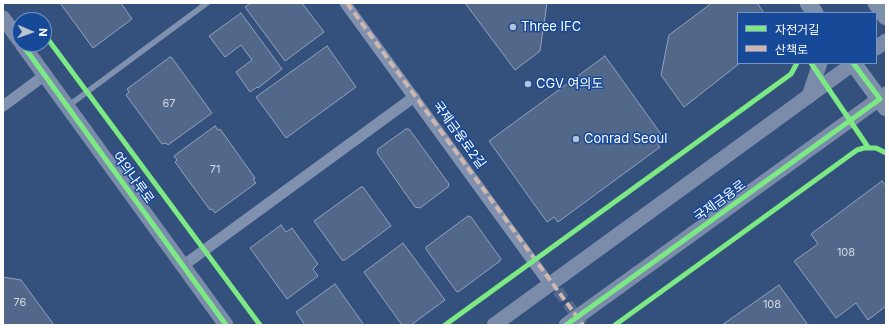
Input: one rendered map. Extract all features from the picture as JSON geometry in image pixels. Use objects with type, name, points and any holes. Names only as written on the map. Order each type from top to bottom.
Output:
[{"type":"main road","points":[[808,3],[814,12]]},
{"type":"main road","points":[[876,3],[886,17]]},
{"type":"main road","points":[[854,64],[884,100]]},
{"type":"street","name":"국제금융로2길","points":[[345,3],[550,285]]},
{"type":"street","points":[[3,18],[12,30]]},
{"type":"street","points":[[877,47],[886,41]]},
{"type":"street","name":"여의나루로","points":[[28,52],[184,265],[226,325]]},
{"type":"street","points":[[809,96],[820,64]]},
{"type":"street","points":[[494,325],[852,64]]},
{"type":"street","points":[[3,106],[45,75]]},
{"type":"street","points":[[184,265],[414,97]]},
{"type":"street","name":"국제금융로","points":[[566,325],[884,100]]},
{"type":"lane","points":[[68,106],[207,3]]},
{"type":"building","points":[[60,3],[121,3],[132,19],[93,48]]},
{"type":"building","points":[[251,3],[302,3],[324,32],[285,61],[245,7]]},
{"type":"building","name":"Three IFC","points":[[465,3],[547,3],[540,51],[515,70]]},
{"type":"building","points":[[712,3],[757,3],[763,12],[737,12],[737,64],[739,64],[684,107],[661,75],[669,35]]},
{"type":"building","points":[[241,13],[282,69],[258,88],[257,87],[250,92],[236,72],[252,60],[241,45],[225,57],[209,36]]},
{"type":"building","points":[[327,46],[356,87],[286,138],[256,97]]},
{"type":"building","name":"Conrad Seoul","points":[[605,56],[663,137],[656,142],[660,147],[558,222],[554,217],[547,222],[489,141]]},
{"type":"building","points":[[170,57],[212,113],[168,145],[166,143],[162,144],[126,95],[129,92],[127,89]]},
{"type":"building","points":[[215,126],[218,130],[220,129],[255,178],[253,179],[256,183],[215,213],[212,209],[210,210],[175,162],[177,160],[174,156]]},
{"type":"building","points":[[406,129],[409,129],[449,184],[448,187],[420,208],[415,207],[377,153],[378,149]]},
{"type":"building","points":[[882,181],[886,186],[886,306],[868,320],[856,303],[836,318],[794,261],[818,244],[811,234]]},
{"type":"building","points":[[363,187],[391,226],[345,260],[342,260],[314,221]]},
{"type":"building","points":[[468,216],[471,217],[501,259],[458,292],[426,247]]},
{"type":"building","points":[[281,225],[286,232],[292,228],[318,264],[313,269],[318,276],[287,299],[250,248]]},
{"type":"building","points":[[403,243],[445,300],[411,325],[402,325],[364,272]]},
{"type":"building","points":[[3,277],[21,280],[54,325],[3,325]]},
{"type":"building","points":[[335,284],[364,325],[305,325],[296,312]]},
{"type":"building","points":[[779,285],[808,325],[722,325]]},
{"type":"tunnel","points":[[548,277],[583,325]]},
{"type":"marked path","points":[[347,3],[583,325]]},
{"type":"cycle path","points":[[52,45],[260,325]]},
{"type":"cycle path","points":[[28,52],[226,325]]},
{"type":"cycle path","points":[[445,325],[791,74],[796,64]]},
{"type":"cycle path","points":[[812,64],[868,147]]},
{"type":"cycle path","points":[[566,325],[880,99],[854,64]]},
{"type":"cycle path","points":[[615,325],[857,150],[864,148],[876,148],[886,153]]},
{"type":"place","name":"Three IFC","points":[[513,27]]},
{"type":"place","name":"CGV 여의도","points":[[528,84]]},
{"type":"place","name":"Conrad Seoul","points":[[576,139]]}]
